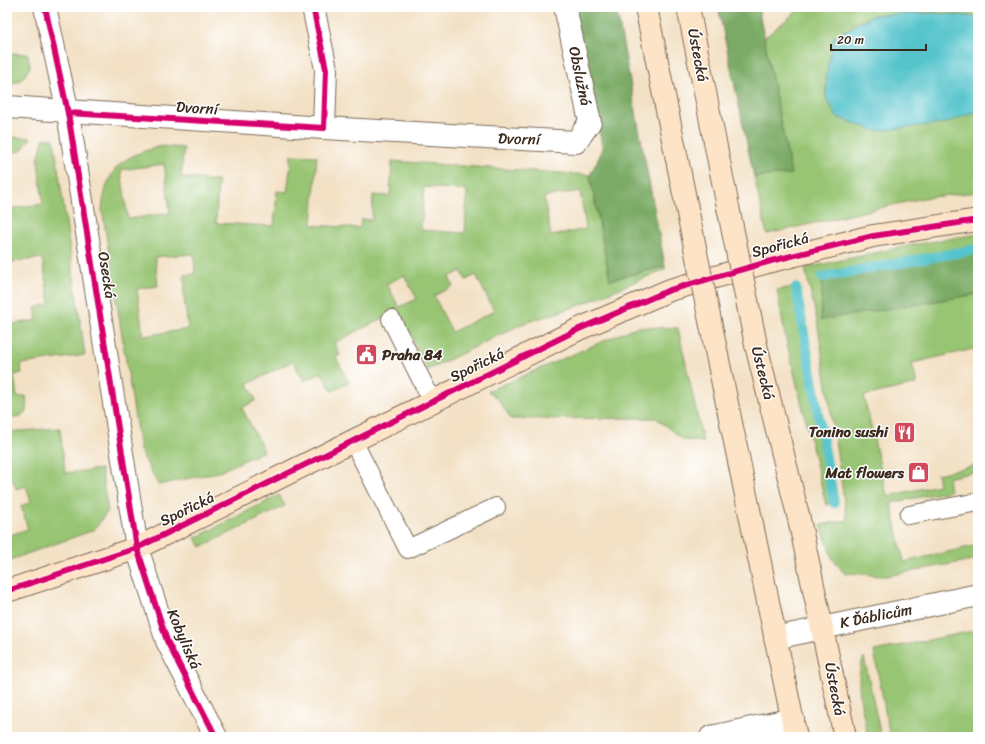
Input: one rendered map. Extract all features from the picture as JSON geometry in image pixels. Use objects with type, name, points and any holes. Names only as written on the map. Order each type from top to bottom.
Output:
[{"type":"main road","points":[[646,7],[775,638],[795,728]]},
{"type":"main road","name":"Ústecká","points":[[688,7],[756,345],[799,519],[845,737]]},
{"type":"main road","name":"Spořická","points":[[7,591],[137,548],[579,329],[670,290],[779,259],[851,241],[978,220]]},
{"type":"street","name":"Osecká","points":[[45,7],[68,112],[137,548]]},
{"type":"street","points":[[313,7],[326,69],[324,128]]},
{"type":"street","name":"Obslužná","points":[[565,7],[590,122],[576,142]]},
{"type":"street","name":"Dvorní","points":[[7,107],[324,128],[576,142]]},
{"type":"street","name":"Kobyliská","points":[[137,548],[167,641],[216,737]]},
{"type":"street","name":"K Ďáblicům","points":[[775,638],[978,595]]},
{"type":"street","points":[[711,737],[795,728]]},
{"type":"lane","points":[[391,319],[432,402]]},
{"type":"lane","points":[[353,441],[408,549],[496,507]]},
{"type":"lane","points":[[909,515],[978,502]]},
{"type":"green space","points":[[572,7],[616,7],[665,266],[610,280],[590,175],[603,149]]},
{"type":"green space","points":[[718,7],[758,7],[791,174],[754,177]]},
{"type":"green space","points":[[802,7],[978,7],[978,17],[934,13],[874,15],[852,25],[827,70],[826,97],[837,117],[978,111],[978,192],[923,198],[767,234],[754,177],[791,174],[764,38]]},
{"type":"green space","points":[[7,53],[28,54],[30,67],[21,79],[7,84]]},
{"type":"green space","points":[[7,137],[31,138],[21,151],[7,153]]},
{"type":"green space","points":[[43,139],[54,139],[85,355],[21,364],[22,373],[14,375],[17,397],[26,396],[27,410],[21,416],[7,418],[7,325],[37,320],[35,308],[50,304],[42,258],[7,263],[7,209],[43,204],[38,161]]},
{"type":"green space","points":[[161,146],[184,148],[181,177],[218,181],[216,223],[274,226],[277,191],[287,192],[291,155],[317,156],[312,225],[360,228],[361,219],[372,220],[373,195],[390,196],[392,161],[590,175],[610,280],[665,266],[665,269],[578,306],[522,324],[428,370],[397,311],[334,343],[340,355],[336,357],[349,383],[332,391],[322,373],[304,381],[293,361],[248,384],[256,400],[242,408],[264,451],[219,472],[158,485],[140,450],[102,209],[104,194],[113,173],[127,159],[147,150]],"holes":[[[164,164],[170,213],[128,219],[121,170]],[[424,187],[467,190],[465,233],[421,230]],[[580,191],[586,229],[551,236],[544,197]],[[194,254],[195,274],[184,275],[185,289],[183,289],[188,329],[143,336],[137,289],[158,286],[155,257]],[[461,271],[466,280],[476,275],[494,311],[452,332],[434,296],[453,286],[449,277]],[[404,275],[417,299],[399,307],[387,284]]]},
{"type":"green space","points":[[978,234],[978,348],[912,363],[917,384],[864,396],[887,496],[939,485],[937,474],[978,465],[978,471],[948,478],[950,491],[891,503],[904,562],[978,545],[978,559],[886,576],[856,573],[845,574],[832,558],[821,525],[847,520],[817,320],[805,268],[911,245]]},
{"type":"green space","points":[[978,253],[978,294],[821,320],[822,277]]},
{"type":"green space","points":[[798,286],[836,502],[826,505],[785,335],[777,290]]},
{"type":"green space","points":[[636,327],[678,328],[703,442],[683,440],[656,418],[511,419],[498,399],[488,391]]},
{"type":"green space","points":[[60,428],[65,473],[101,469],[108,511],[94,530],[7,561],[7,536],[28,529],[21,506],[31,502],[26,486],[16,489],[13,480],[7,482],[7,432]]},
{"type":"green space","points":[[279,495],[285,506],[201,547],[195,538]]},
{"type":"green space","points":[[978,630],[978,737],[890,737],[874,651]]},
{"type":"green space","points":[[864,657],[881,737],[868,737],[859,686],[859,676]]},
{"type":"water","points":[[934,13],[978,17],[978,111],[945,123],[877,131],[837,117],[826,97],[827,70],[834,37],[874,15]]},
{"type":"waterway","points":[[822,277],[978,249]]},
{"type":"waterway","points":[[796,288],[834,503]]},
{"type":"cycle path","points":[[45,7],[68,113],[137,548],[167,641],[216,737]]},
{"type":"cycle path","points":[[68,113],[324,128],[326,69],[313,7]]},
{"type":"cycle path","points":[[7,591],[137,548],[579,329],[670,290],[771,261],[873,236],[978,220]]},
{"type":"place","name":"Praha 84","points":[[366,355]]},
{"type":"place","name":"Tonino sushi","points":[[904,432]]},
{"type":"place","name":"Mat flowers","points":[[919,473]]}]
